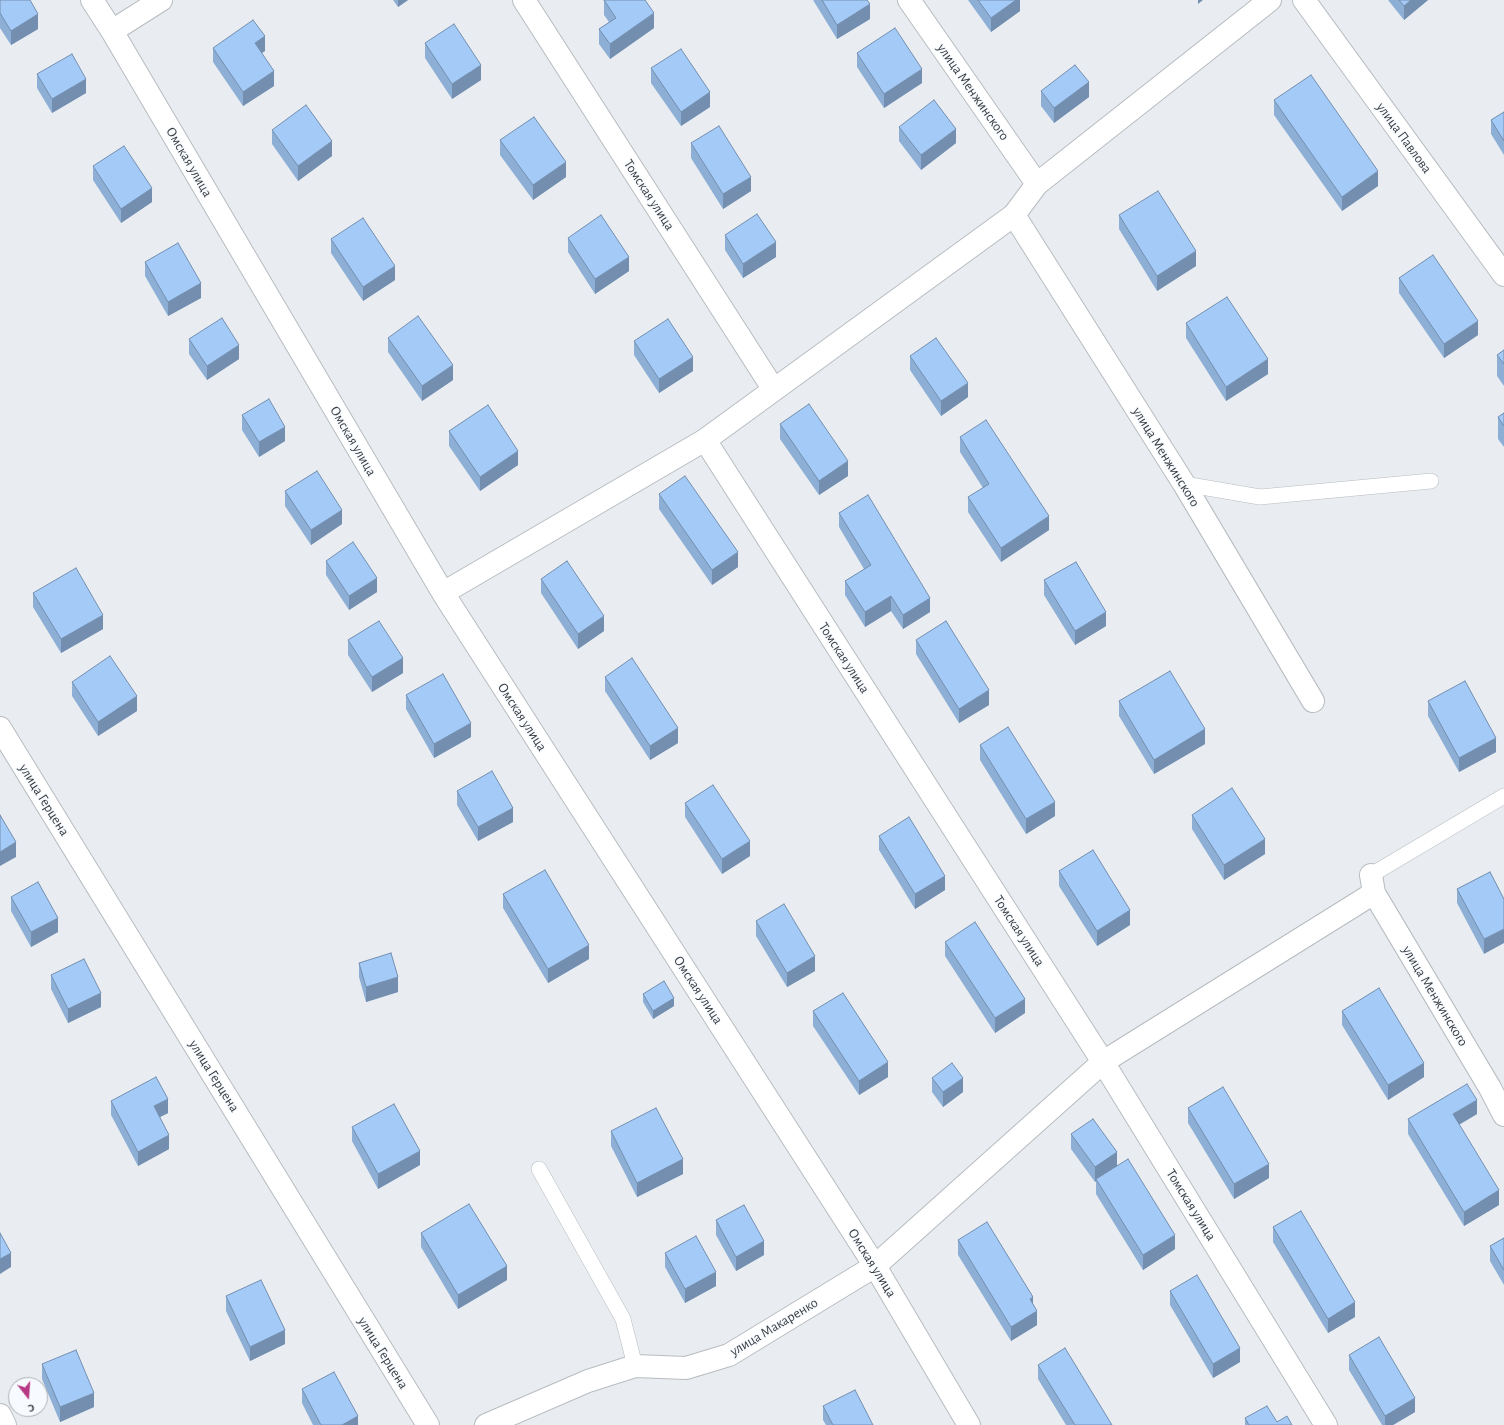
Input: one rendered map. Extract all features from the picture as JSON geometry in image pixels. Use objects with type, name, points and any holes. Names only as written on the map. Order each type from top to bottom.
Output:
[{"type":"street","name":"Омская улица","points":[[92,0],[112,31],[443,593],[875,1266],[969,1425]]},
{"type":"street","points":[[112,31],[161,0]]},
{"type":"street","name":"Томская улица","points":[[524,0],[774,390]]},
{"type":"street","name":"улица Менжинского","points":[[908,0],[1037,184]]},
{"type":"street","points":[[443,593],[705,440],[1014,215],[1037,184],[1270,0]]},
{"type":"street","name":"улица Павлова","points":[[1304,0],[1504,275]]},
{"type":"street","name":"улица Менжинского","points":[[1014,215],[1184,484],[1313,701]]},
{"type":"street","name":"Томская улица","points":[[705,440],[1103,1062],[1326,1425]]},
{"type":"street","name":"улица Герцена","points":[[0,728],[428,1425]]},
{"type":"street","name":"улица Менжинского","points":[[1373,884],[1504,1115]]},
{"type":"street","name":"улица Макаренко","points":[[486,1425],[588,1381],[635,1366],[686,1368],[729,1355],[875,1266],[1103,1062],[1373,884]]},
{"type":"street","points":[[0,1415],[5,1425]]},
{"type":"lane","points":[[1184,484],[1260,497],[1431,481]]},
{"type":"lane","points":[[1373,884],[1504,796]]},
{"type":"lane","points":[[538,1169],[623,1319],[635,1366]]},
{"type":"building","points":[[0,0],[30,0],[38,14],[11,31],[0,13]]},
{"type":"building","points":[[604,0],[645,0],[654,13],[610,44],[599,29],[616,18]]},
{"type":"building","points":[[822,0],[867,0],[870,4],[837,25]]},
{"type":"building","points":[[978,0],[1016,0],[991,18]]},
{"type":"building","points":[[1399,0],[1411,0],[1404,6]]},
{"type":"building","points":[[253,20],[265,36],[255,43],[274,71],[243,92],[213,48]]},
{"type":"building","points":[[454,24],[481,65],[452,84],[425,43]]},
{"type":"building","points":[[895,28],[922,69],[884,94],[857,53]]},
{"type":"building","points":[[681,49],[710,92],[681,112],[651,68]]},
{"type":"building","points":[[72,54],[86,79],[52,99],[37,74]]},
{"type":"building","points":[[1075,65],[1089,82],[1054,108],[1041,91]]},
{"type":"building","points":[[1311,75],[1378,171],[1342,197],[1274,100]]},
{"type":"building","points":[[934,100],[956,129],[921,155],[899,127]]},
{"type":"building","points":[[306,105],[332,141],[298,166],[272,130]]},
{"type":"building","points":[[1504,112],[1504,141],[1491,120]]},
{"type":"building","points":[[534,117],[566,162],[533,185],[500,140]]},
{"type":"building","points":[[719,126],[751,177],[723,194],[691,143]]},
{"type":"building","points":[[124,146],[152,188],[121,209],[93,166]]},
{"type":"building","points":[[1158,191],[1196,251],[1157,276],[1119,215]]},
{"type":"building","points":[[757,214],[776,242],[743,264],[725,235]]},
{"type":"building","points":[[601,215],[629,257],[595,279],[568,238]]},
{"type":"building","points":[[363,218],[395,266],[363,287],[331,239]]},
{"type":"building","points":[[178,243],[201,283],[168,302],[145,262]]},
{"type":"building","points":[[1433,255],[1478,321],[1444,344],[1399,278]]},
{"type":"building","points":[[1227,297],[1268,359],[1226,387],[1186,323]]},
{"type":"building","points":[[418,316],[453,365],[422,386],[388,338]]},
{"type":"building","points":[[222,318],[239,345],[207,366],[189,339]]},
{"type":"building","points":[[668,319],[693,357],[659,379],[634,341]]},
{"type":"building","points":[[936,338],[968,383],[941,401],[910,356]]},
{"type":"building","points":[[1504,350],[1504,364],[1497,355]]},
{"type":"building","points":[[269,399],[285,427],[259,442],[242,415]]},
{"type":"building","points":[[809,404],[848,461],[819,481],[780,424]]},
{"type":"building","points":[[488,405],[518,451],[480,477],[449,431]]},
{"type":"building","points":[[1504,413],[1504,426],[1498,417]]},
{"type":"building","points":[[986,420],[1049,516],[1001,548],[968,497],[989,484],[960,437]]},
{"type":"building","points":[[317,471],[342,510],[311,530],[285,491]]},
{"type":"building","points":[[685,476],[738,552],[712,570],[659,494]]},
{"type":"building","points":[[868,495],[930,598],[903,615],[891,596],[865,612],[845,581],[871,565],[839,513]]},
{"type":"building","points":[[353,542],[377,578],[349,596],[326,561]]},
{"type":"building","points":[[567,561],[604,616],[578,634],[541,579]]},
{"type":"building","points":[[1076,562],[1106,612],[1075,631],[1044,580]]},
{"type":"building","points":[[76,568],[103,615],[61,639],[33,593]]},
{"type":"building","points":[[379,621],[403,658],[372,677],[348,640]]},
{"type":"building","points":[[946,621],[989,690],[959,709],[916,640]]},
{"type":"building","points":[[110,656],[137,696],[98,722],[72,682]]},
{"type":"building","points":[[632,658],[678,728],[650,746],[605,677]]},
{"type":"building","points":[[1170,671],[1205,729],[1154,760],[1119,701]]},
{"type":"building","points":[[443,674],[471,723],[434,744],[406,695]]},
{"type":"building","points":[[1465,681],[1496,738],[1459,758],[1428,701]]},
{"type":"building","points":[[1008,727],[1055,802],[1026,819],[980,745]]},
{"type":"building","points":[[492,771],[513,808],[478,827],[457,791]]},
{"type":"building","points":[[713,785],[750,841],[722,859],[685,803]]},
{"type":"building","points":[[1232,788],[1265,839],[1224,865],[1192,815]]},
{"type":"building","points":[[0,815],[16,842],[0,852]]},
{"type":"building","points":[[909,817],[945,876],[915,894],[879,836]]},
{"type":"building","points":[[1093,850],[1130,910],[1097,931],[1059,871]]},
{"type":"building","points":[[545,870],[589,945],[548,969],[503,894]]},
{"type":"building","points":[[1490,872],[1504,899],[1504,929],[1484,939],[1457,889]]},
{"type":"building","points":[[38,882],[58,918],[31,932],[11,897]]},
{"type":"building","points":[[784,904],[815,956],[787,973],[756,921]]},
{"type":"building","points":[[975,922],[1025,999],[995,1018],[945,942]]},
{"type":"building","points":[[391,953],[398,977],[366,987],[359,963]]},
{"type":"building","points":[[84,959],[101,993],[68,1009],[51,975]]},
{"type":"building","points":[[664,981],[674,998],[653,1011],[643,994]]},
{"type":"building","points":[[1379,988],[1424,1063],[1388,1085],[1342,1011]]},
{"type":"building","points":[[843,993],[888,1062],[859,1081],[813,1011]]},
{"type":"building","points":[[952,1063],[963,1078],[943,1092],[932,1078]]},
{"type":"building","points":[[156,1077],[168,1099],[154,1106],[169,1135],[138,1152],[111,1101]]},
{"type":"building","points":[[1467,1084],[1477,1100],[1453,1114],[1499,1190],[1464,1212],[1408,1119]]},
{"type":"building","points":[[1223,1087],[1269,1164],[1234,1184],[1188,1108]]},
{"type":"building","points":[[394,1104],[420,1151],[378,1174],[352,1127]]},
{"type":"building","points":[[656,1108],[683,1159],[637,1183],[611,1131]]},
{"type":"building","points":[[1093,1119],[1117,1152],[1095,1167],[1071,1134]]},
{"type":"building","points":[[1128,1159],[1175,1235],[1143,1255],[1096,1179]]},
{"type":"building","points":[[469,1204],[507,1266],[458,1295],[421,1233]]},
{"type":"building","points":[[744,1205],[764,1241],[736,1257],[716,1220]]},
{"type":"building","points":[[1301,1211],[1355,1302],[1328,1319],[1273,1227]]},
{"type":"building","points":[[987,1222],[1033,1297],[1030,1299],[1037,1311],[1011,1327],[958,1240]]},
{"type":"building","points":[[0,1233],[11,1253],[0,1259]]},
{"type":"building","points":[[696,1236],[716,1272],[685,1289],[665,1253]]},
{"type":"building","points":[[1504,1238],[1504,1270],[1490,1246]]},
{"type":"building","points":[[1197,1275],[1240,1348],[1213,1364],[1170,1291]]},
{"type":"building","points":[[261,1280],[285,1330],[250,1347],[226,1296]]},
{"type":"building","points":[[1379,1337],[1415,1398],[1385,1416],[1349,1355]]},
{"type":"building","points":[[1065,1348],[1112,1425],[1075,1425],[1038,1365]]},
{"type":"building","points":[[76,1350],[94,1393],[60,1407],[42,1364]]},
{"type":"building","points":[[334,1372],[358,1416],[342,1425],[321,1425],[302,1389]]},
{"type":"building","points":[[855,1390],[873,1425],[833,1425],[823,1406]]},
{"type":"building","points":[[1267,1406],[1277,1422],[1287,1416],[1292,1425],[1249,1425],[1245,1418]]}]
